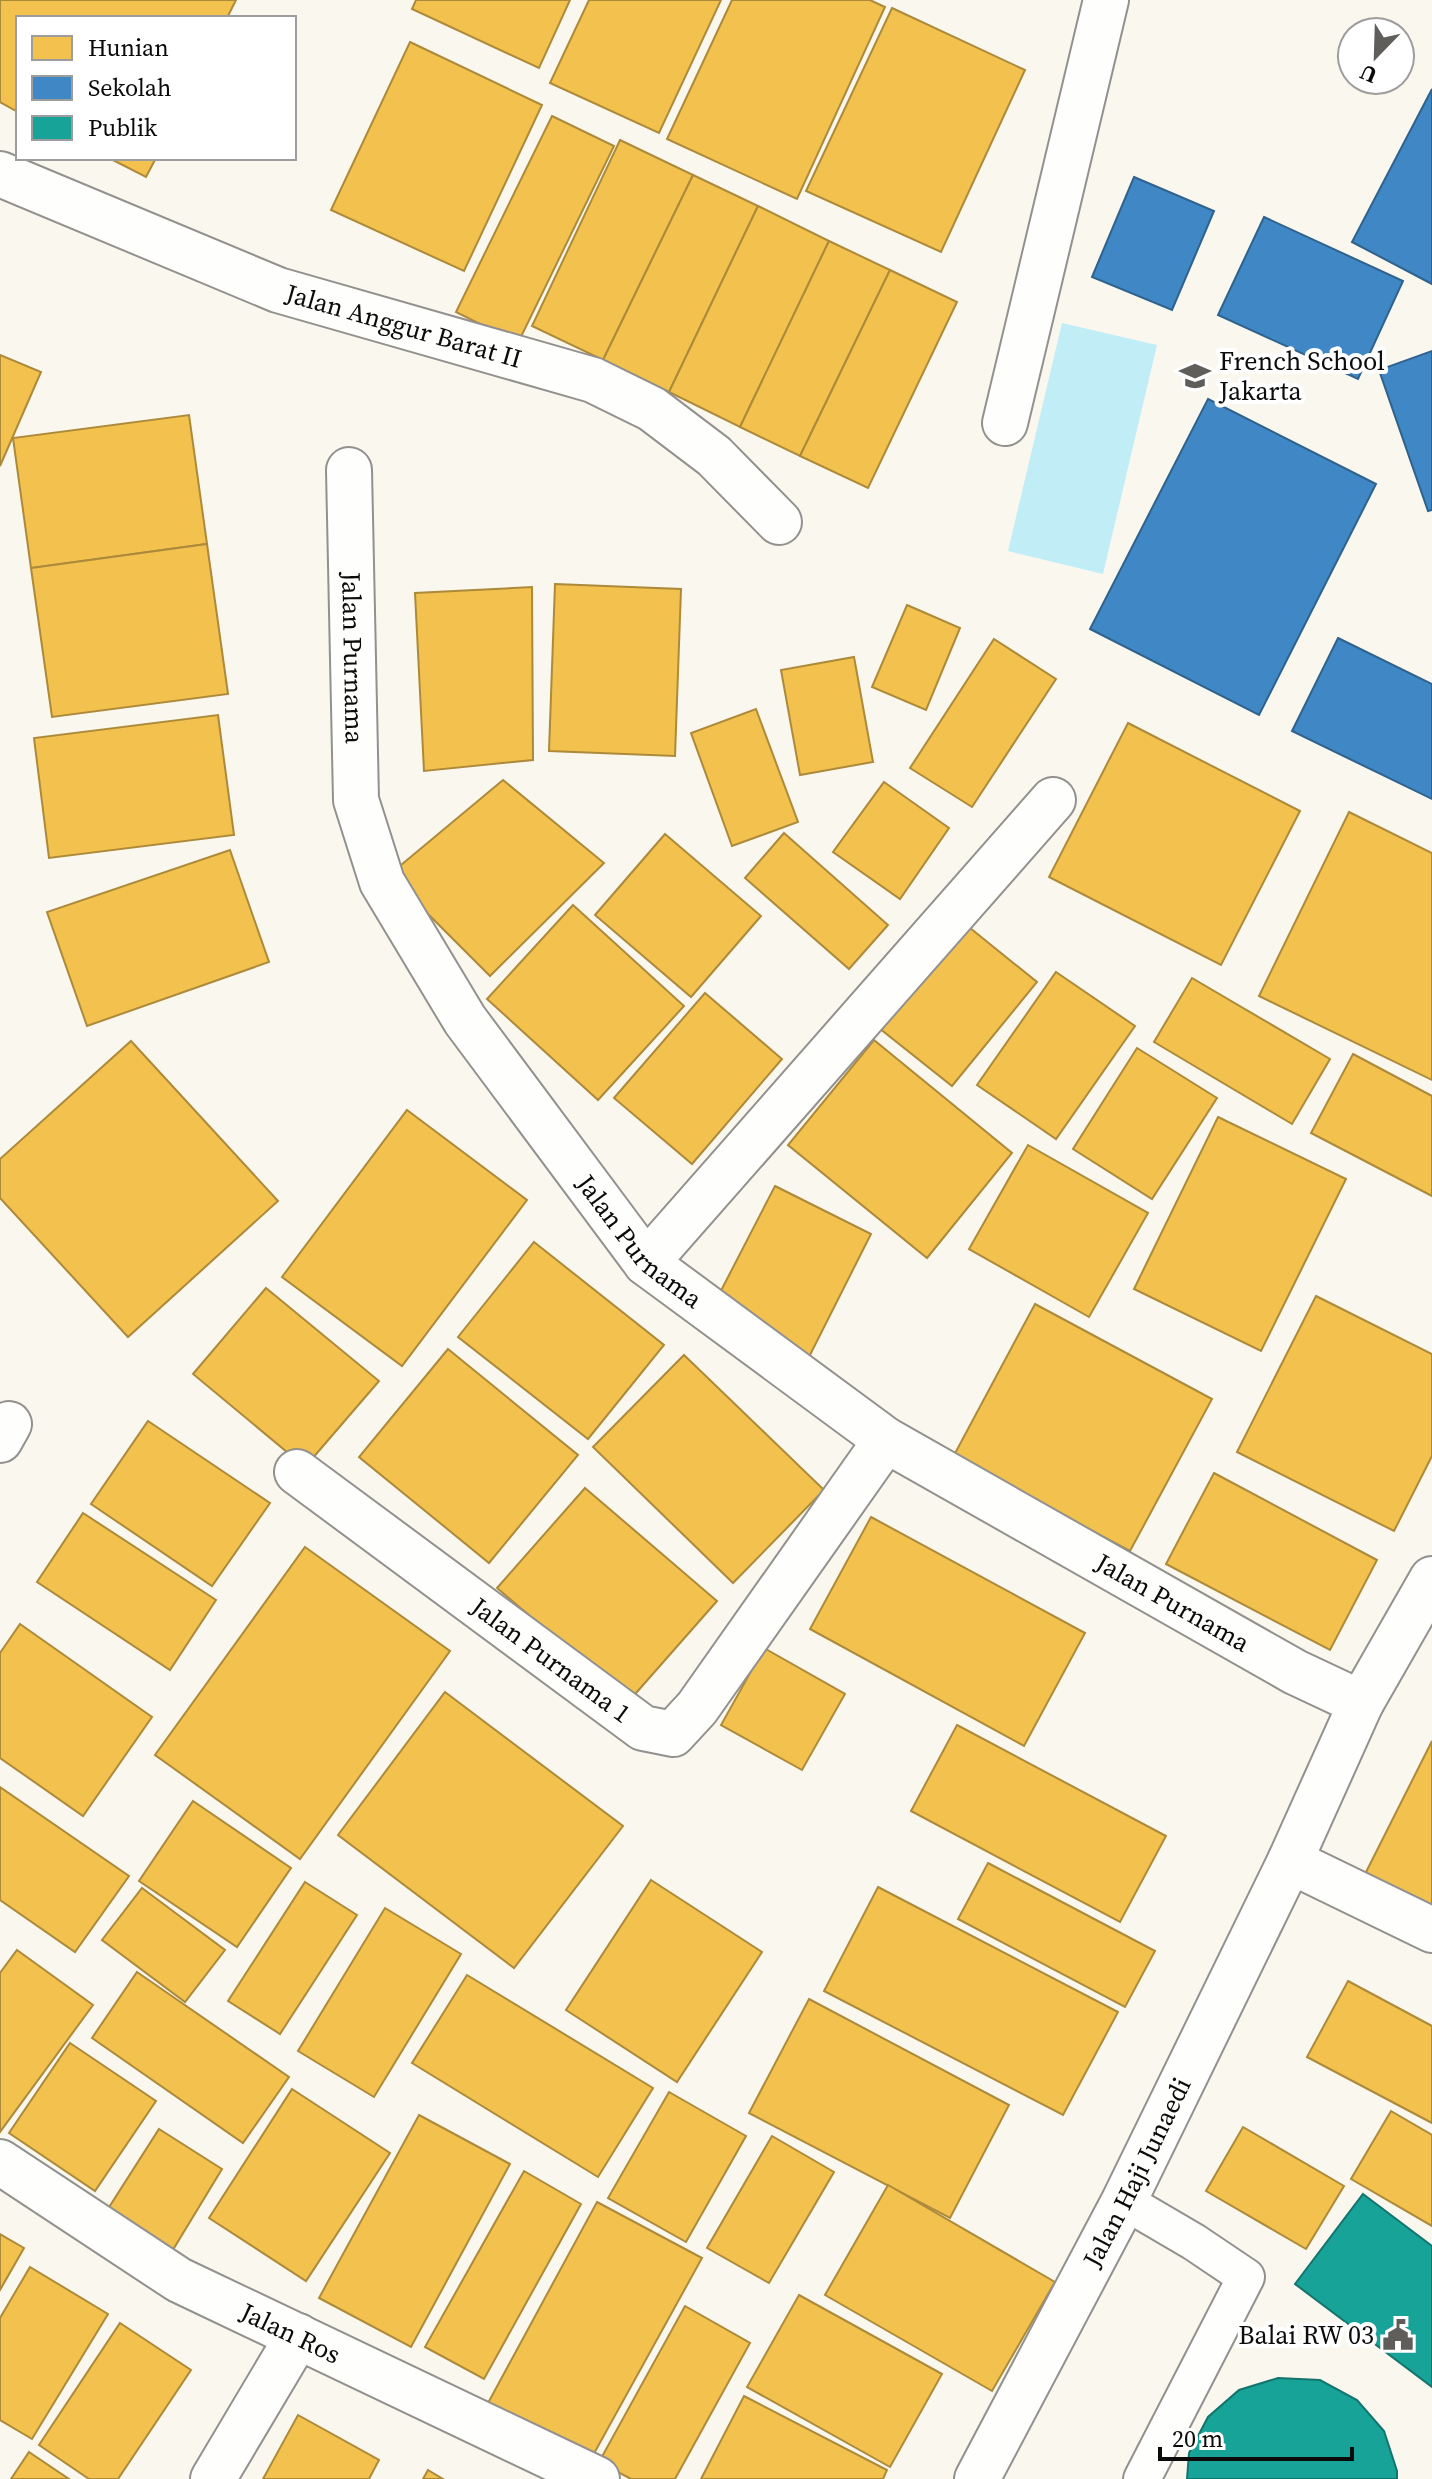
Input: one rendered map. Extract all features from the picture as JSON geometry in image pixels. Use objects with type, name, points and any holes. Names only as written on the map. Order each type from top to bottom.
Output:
[{"type":"street","points":[[1005,423],[1106,0]]},
{"type":"street","name":"Jalan Anggur Barat II","points":[[0,174],[278,290],[593,380],[652,409],[702,446],[779,522]]},
{"type":"street","name":"Jalan Purnama","points":[[349,470],[356,800],[382,882],[465,1020],[646,1263],[886,1440],[1295,1672],[1361,1703]]},
{"type":"street","points":[[646,1263],[1053,800]]},
{"type":"street","name":"Jalan Purnama 1","points":[[297,1472],[643,1728],[673,1734],[697,1708],[886,1440]]},
{"type":"street","name":"Jalan Haji Junaedi","points":[[977,2479],[1124,2201],[1290,1861],[1361,1703],[1432,1579]]},
{"type":"street","points":[[1290,1861],[1417,1922]]},
{"type":"street","name":"Jalan Ros","points":[[0,2162],[179,2280],[597,2479]]},
{"type":"street","points":[[213,2479],[298,2336]]},
{"type":"lane","points":[[1124,2201],[1246,2277],[1142,2479]]},
{"type":"water","points":[[1062,323],[1157,345],[1103,574],[1008,551]]},
{"type":"building: Hunian","points":[[0,0],[236,0],[228,16],[16,16],[16,111],[0,102]]},
{"type":"building: Hunian","points":[[416,0],[570,0],[539,68],[412,9]]},
{"type":"building: Hunian","points":[[589,0],[721,0],[659,133],[550,83]]},
{"type":"building: Hunian","points":[[732,0],[870,0],[885,7],[797,199],[667,139]]},
{"type":"building: Hunian","points":[[892,8],[1025,70],[941,252],[806,191]]},
{"type":"building: Hunian","points":[[410,42],[542,105],[464,271],[331,210]]},
{"type":"building: Hunian","points":[[552,116],[614,146],[518,343],[456,312]]},
{"type":"building: Hunian","points":[[620,140],[693,175],[603,360],[532,326]]},
{"type":"building: Hunian","points":[[113,160],[155,160],[146,177]]},
{"type":"building: Hunian","points":[[693,175],[758,206],[669,392],[603,360]]},
{"type":"building: Hunian","points":[[758,206],[829,241],[740,427],[669,392]]},
{"type":"building: Hunian","points":[[829,241],[890,270],[800,456],[740,427]]},
{"type":"building: Hunian","points":[[890,270],[957,302],[868,488],[800,456]]},
{"type":"building: Hunian","points":[[0,355],[41,372],[0,466]]},
{"type":"building: Hunian","points":[[189,415],[207,544],[31,568],[13,438]]},
{"type":"building: Hunian","points":[[207,544],[228,694],[52,717],[31,568]]},
{"type":"building: Hunian","points":[[555,584],[681,589],[675,756],[549,751]]},
{"type":"building: Hunian","points":[[532,587],[533,760],[424,771],[415,593]]},
{"type":"building: Hunian","points":[[907,605],[960,628],[926,710],[872,687]]},
{"type":"building: Hunian","points":[[994,639],[1056,679],[972,807],[910,768]]},
{"type":"building: Hunian","points":[[854,657],[873,762],[800,775],[781,670]]},
{"type":"building: Hunian","points":[[756,709],[798,822],[732,846],[691,733]]},
{"type":"building: Hunian","points":[[218,715],[234,835],[49,858],[34,738]]},
{"type":"building: Hunian","points":[[1128,723],[1300,811],[1221,965],[1049,877]]},
{"type":"building: Hunian","points":[[503,780],[604,863],[490,976],[389,875]]},
{"type":"building: Hunian","points":[[884,782],[949,828],[900,899],[833,852]]},
{"type":"building: Hunian","points":[[1349,812],[1432,853],[1432,1080],[1259,996]]},
{"type":"building: Hunian","points":[[784,833],[888,925],[849,969],[745,878]]},
{"type":"building: Hunian","points":[[665,834],[761,916],[691,997],[595,915]]},
{"type":"building: Hunian","points":[[230,850],[269,962],[87,1026],[47,912]]},
{"type":"building: Hunian","points":[[573,905],[684,1006],[598,1100],[487,999]]},
{"type":"building: Hunian","points":[[954,915],[1037,982],[952,1086],[869,1020]]},
{"type":"building: Hunian","points":[[1056,972],[1135,1026],[1056,1139],[977,1085]]},
{"type":"building: Hunian","points":[[1192,978],[1330,1059],[1292,1124],[1154,1042]]},
{"type":"building: Hunian","points":[[705,993],[782,1059],[692,1164],[614,1098]]},
{"type":"building: Hunian","points":[[874,1040],[1012,1153],[927,1258],[788,1145]]},
{"type":"building: Hunian","points":[[131,1041],[278,1201],[128,1337],[0,1198],[0,1159]]},
{"type":"building: Hunian","points":[[1137,1048],[1217,1098],[1152,1199],[1073,1149]]},
{"type":"building: Hunian","points":[[1353,1054],[1432,1096],[1432,1196],[1311,1133]]},
{"type":"building: Hunian","points":[[407,1110],[527,1200],[402,1366],[282,1277]]},
{"type":"building: Hunian","points":[[1218,1117],[1346,1179],[1261,1351],[1134,1289]]},
{"type":"building: Hunian","points":[[1028,1145],[1148,1213],[1089,1317],[969,1249]]},
{"type":"building: Hunian","points":[[775,1186],[871,1234],[808,1359],[711,1310]]},
{"type":"building: Hunian","points":[[534,1242],[664,1345],[588,1439],[458,1337]]},
{"type":"building: Hunian","points":[[266,1288],[379,1381],[305,1467],[193,1374]]},
{"type":"building: Hunian","points":[[1316,1296],[1432,1354],[1432,1456],[1394,1531],[1237,1452]]},
{"type":"building: Hunian","points":[[1035,1304],[1212,1399],[1130,1551],[953,1457]]},
{"type":"building: Hunian","points":[[448,1349],[578,1455],[489,1563],[359,1457]]},
{"type":"building: Hunian","points":[[684,1355],[824,1490],[733,1583],[593,1447]]},
{"type":"building: Hunian","points":[[148,1421],[270,1503],[212,1586],[91,1504]]},
{"type":"building: Hunian","points":[[1214,1473],[1377,1560],[1330,1650],[1166,1564]]},
{"type":"building: Hunian","points":[[585,1488],[717,1601],[629,1701],[497,1588]]},
{"type":"building: Hunian","points":[[83,1513],[216,1600],[170,1670],[37,1582]]},
{"type":"building: Hunian","points":[[871,1517],[1085,1633],[1024,1746],[810,1629]]},
{"type":"building: Hunian","points":[[305,1547],[450,1651],[300,1859],[155,1755]]},
{"type":"building: Hunian","points":[[20,1624],[152,1717],[83,1816],[0,1758],[0,1653]]},
{"type":"building: Hunian","points":[[764,1648],[845,1694],[802,1770],[721,1725]]},
{"type":"building: Hunian","points":[[445,1692],[623,1826],[514,1968],[338,1835]]},
{"type":"building: Hunian","points":[[957,1725],[1166,1836],[1120,1922],[911,1811]]},
{"type":"building: Hunian","points":[[1432,1741],[1432,1908],[1365,1874]]},
{"type":"building: Hunian","points":[[0,1787],[129,1876],[75,1952],[0,1900]]},
{"type":"building: Hunian","points":[[193,1801],[291,1868],[237,1947],[139,1881]]},
{"type":"building: Hunian","points":[[988,1863],[1155,1951],[1125,2007],[958,1919]]},
{"type":"building: Hunian","points":[[651,1880],[762,1952],[677,2082],[566,2010]]},
{"type":"building: Hunian","points":[[305,1882],[357,1915],[280,2034],[228,2001]]},
{"type":"building: Hunian","points":[[878,1887],[1118,2012],[1063,2115],[824,1991]]},
{"type":"building: Hunian","points":[[142,1888],[225,1950],[185,2002],[102,1940]]},
{"type":"building: Hunian","points":[[385,1908],[461,1954],[374,2097],[298,2051]]},
{"type":"building: Hunian","points":[[17,1950],[93,2005],[0,2132],[0,1973]]},
{"type":"building: Hunian","points":[[137,1972],[289,2077],[243,2143],[92,2038]]},
{"type":"building: Hunian","points":[[467,1975],[653,2088],[598,2177],[412,2063]]},
{"type":"building: Hunian","points":[[1348,1981],[1432,2026],[1432,2123],[1307,2057]]},
{"type":"building: Hunian","points":[[809,1999],[1009,2105],[950,2218],[749,2113]]},
{"type":"building: Hunian","points":[[70,2043],[156,2101],[95,2191],[9,2133]]},
{"type":"building: Hunian","points":[[292,2089],[390,2153],[306,2281],[209,2218]]},
{"type":"building: Hunian","points":[[669,2092],[746,2136],[686,2242],[608,2198]]},
{"type":"building: Hunian","points":[[1391,2111],[1432,2135],[1432,2226],[1351,2179]]},
{"type":"building: Hunian","points":[[419,2115],[510,2164],[411,2347],[319,2298]]},
{"type":"building: Hunian","points":[[1243,2127],[1344,2186],[1306,2249],[1206,2191]]},
{"type":"building: Hunian","points":[[159,2129],[222,2169],[171,2253],[106,2212]]},
{"type":"building: Hunian","points":[[772,2136],[834,2172],[769,2283],[707,2248]]},
{"type":"building: Hunian","points":[[524,2171],[581,2204],[484,2379],[425,2347]]},
{"type":"building: Hunian","points":[[888,2185],[1055,2282],[992,2391],[825,2295]]},
{"type":"building: Hunian","points":[[597,2202],[702,2258],[591,2459],[488,2403]]},
{"type":"building: Hunian","points":[[0,2234],[24,2248],[0,2290]]},
{"type":"building: Hunian","points":[[30,2267],[108,2314],[32,2439],[0,2420],[0,2318]]},
{"type":"building: Hunian","points":[[799,2295],[942,2374],[890,2467],[747,2387]]},
{"type":"building: Hunian","points":[[685,2306],[750,2343],[675,2479],[631,2479],[599,2462]]},
{"type":"building: Hunian","points":[[120,2323],[191,2370],[118,2479],[89,2479],[39,2445]]},
{"type":"building: Hunian","points":[[744,2396],[887,2470],[883,2479],[701,2479]]},
{"type":"building: Hunian","points":[[298,2415],[379,2460],[369,2479],[263,2479]]},
{"type":"building: Hunian","points":[[29,2452],[69,2479],[11,2479]]},
{"type":"building: Hunian","points":[[428,2470],[443,2479],[423,2479]]},
{"type":"building: Sekolah","points":[[1432,89],[1432,284],[1352,242]]},
{"type":"building: Sekolah","points":[[1134,177],[1214,211],[1172,310],[1092,277]]},
{"type":"building: Sekolah","points":[[1264,217],[1403,281],[1358,379],[1218,315]]},
{"type":"building: Sekolah","points":[[1432,351],[1432,510],[1428,511],[1379,370]]},
{"type":"building: Sekolah","points":[[1208,399],[1376,484],[1259,715],[1090,629]]},
{"type":"building: Sekolah","points":[[1338,638],[1432,684],[1432,799],[1292,731]]},
{"type":"building: Publik","name":"Balai RW 03","points":[[1363,2194],[1432,2246],[1432,2387],[1295,2284]]},
{"type":"building: Publik","points":[[1278,2378],[1320,2380],[1357,2400],[1384,2431],[1397,2479],[1187,2479],[1189,2453],[1208,2417],[1239,2390]]},
{"type":"place","name":"French School Jakarta","points":[[1195,376]]},
{"type":"place","name":"Balai RW 03","points":[[1398,2335]]}]
